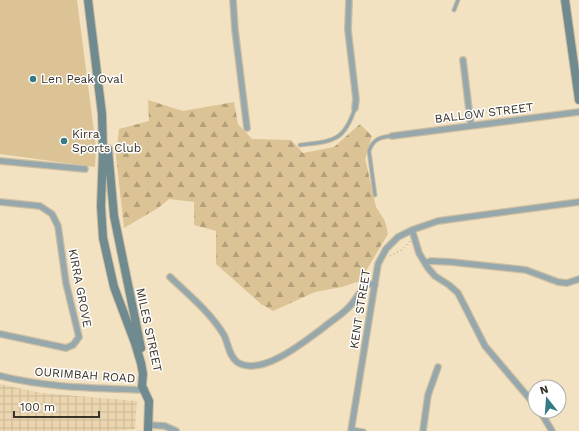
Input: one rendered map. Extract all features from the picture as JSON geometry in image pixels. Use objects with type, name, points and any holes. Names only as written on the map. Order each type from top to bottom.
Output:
[{"type":"street","name":"MILES STREET","points":[[88,0],[106,137],[113,204],[147,378],[145,390]]},
{"type":"street","points":[[233,0],[235,30],[247,128]]},
{"type":"street","points":[[349,0],[348,25],[356,99],[355,108]]},
{"type":"street","points":[[565,0],[579,100]]},
{"type":"street","points":[[463,60],[470,126]]},
{"type":"street","name":"BALLOW STREET","points":[[392,136],[579,112]]},
{"type":"street","name":"MILES STREET","points":[[102,114],[103,151],[101,212],[103,238],[114,287],[139,357],[143,374],[142,385],[145,390]]},
{"type":"street","points":[[0,161],[85,169]]},
{"type":"street","name":"KIRRA GROVE","points":[[0,202],[40,206],[52,214],[58,226],[66,283],[79,337],[73,345],[66,348],[0,334]]},
{"type":"street","name":"KENT STREET","points":[[351,430],[378,264],[386,249],[398,237],[412,230],[445,220],[579,202]]},
{"type":"street","points":[[412,230],[425,263],[435,276],[458,293],[485,346],[527,396]]},
{"type":"street","points":[[425,263],[431,261],[451,262],[526,270],[558,282],[567,283],[579,279]]},
{"type":"street","points":[[170,276],[204,309],[217,324],[225,336],[231,354],[236,361],[244,365],[257,365],[280,358],[348,309],[366,285],[375,285]]},
{"type":"street","points":[[422,431],[428,395],[438,367]]},
{"type":"street","name":"OURIMBAH ROAD","points":[[0,376],[49,386],[145,390]]},
{"type":"street","points":[[145,390],[149,401],[148,428],[165,426],[176,431]]},
{"type":"street","points":[[545,419],[552,431]]},
{"type":"lane","points":[[454,10],[458,0]]},
{"type":"lane","points":[[300,145],[327,141],[340,135],[347,129],[355,108]]},
{"type":"lane","points":[[375,195],[369,151],[371,145],[375,141],[382,137],[392,136]]},
{"type":"lane","points":[[351,430],[364,431]]},
{"type":"path","points":[[390,256],[402,250],[411,241]]},
{"type":"shaded area","points":[[0,384],[41,393],[137,401],[135,429],[110,431],[0,431]]},
{"type":"green space","points":[[0,0],[77,0],[96,147],[95,167],[0,154]]},
{"type":"green space","points":[[148,100],[183,111],[234,102],[238,124],[252,139],[291,140],[303,153],[334,147],[360,124],[372,136],[365,158],[376,207],[385,221],[388,234],[360,281],[342,287],[315,292],[273,311],[261,304],[216,264],[216,231],[194,225],[194,202],[169,199],[158,208],[124,228],[116,156],[119,129],[149,121]]},
{"type":"place","name":"Len Peak Oval","points":[[33,79]]},
{"type":"place","name":"Kirra Sports Club","points":[[64,141]]}]
